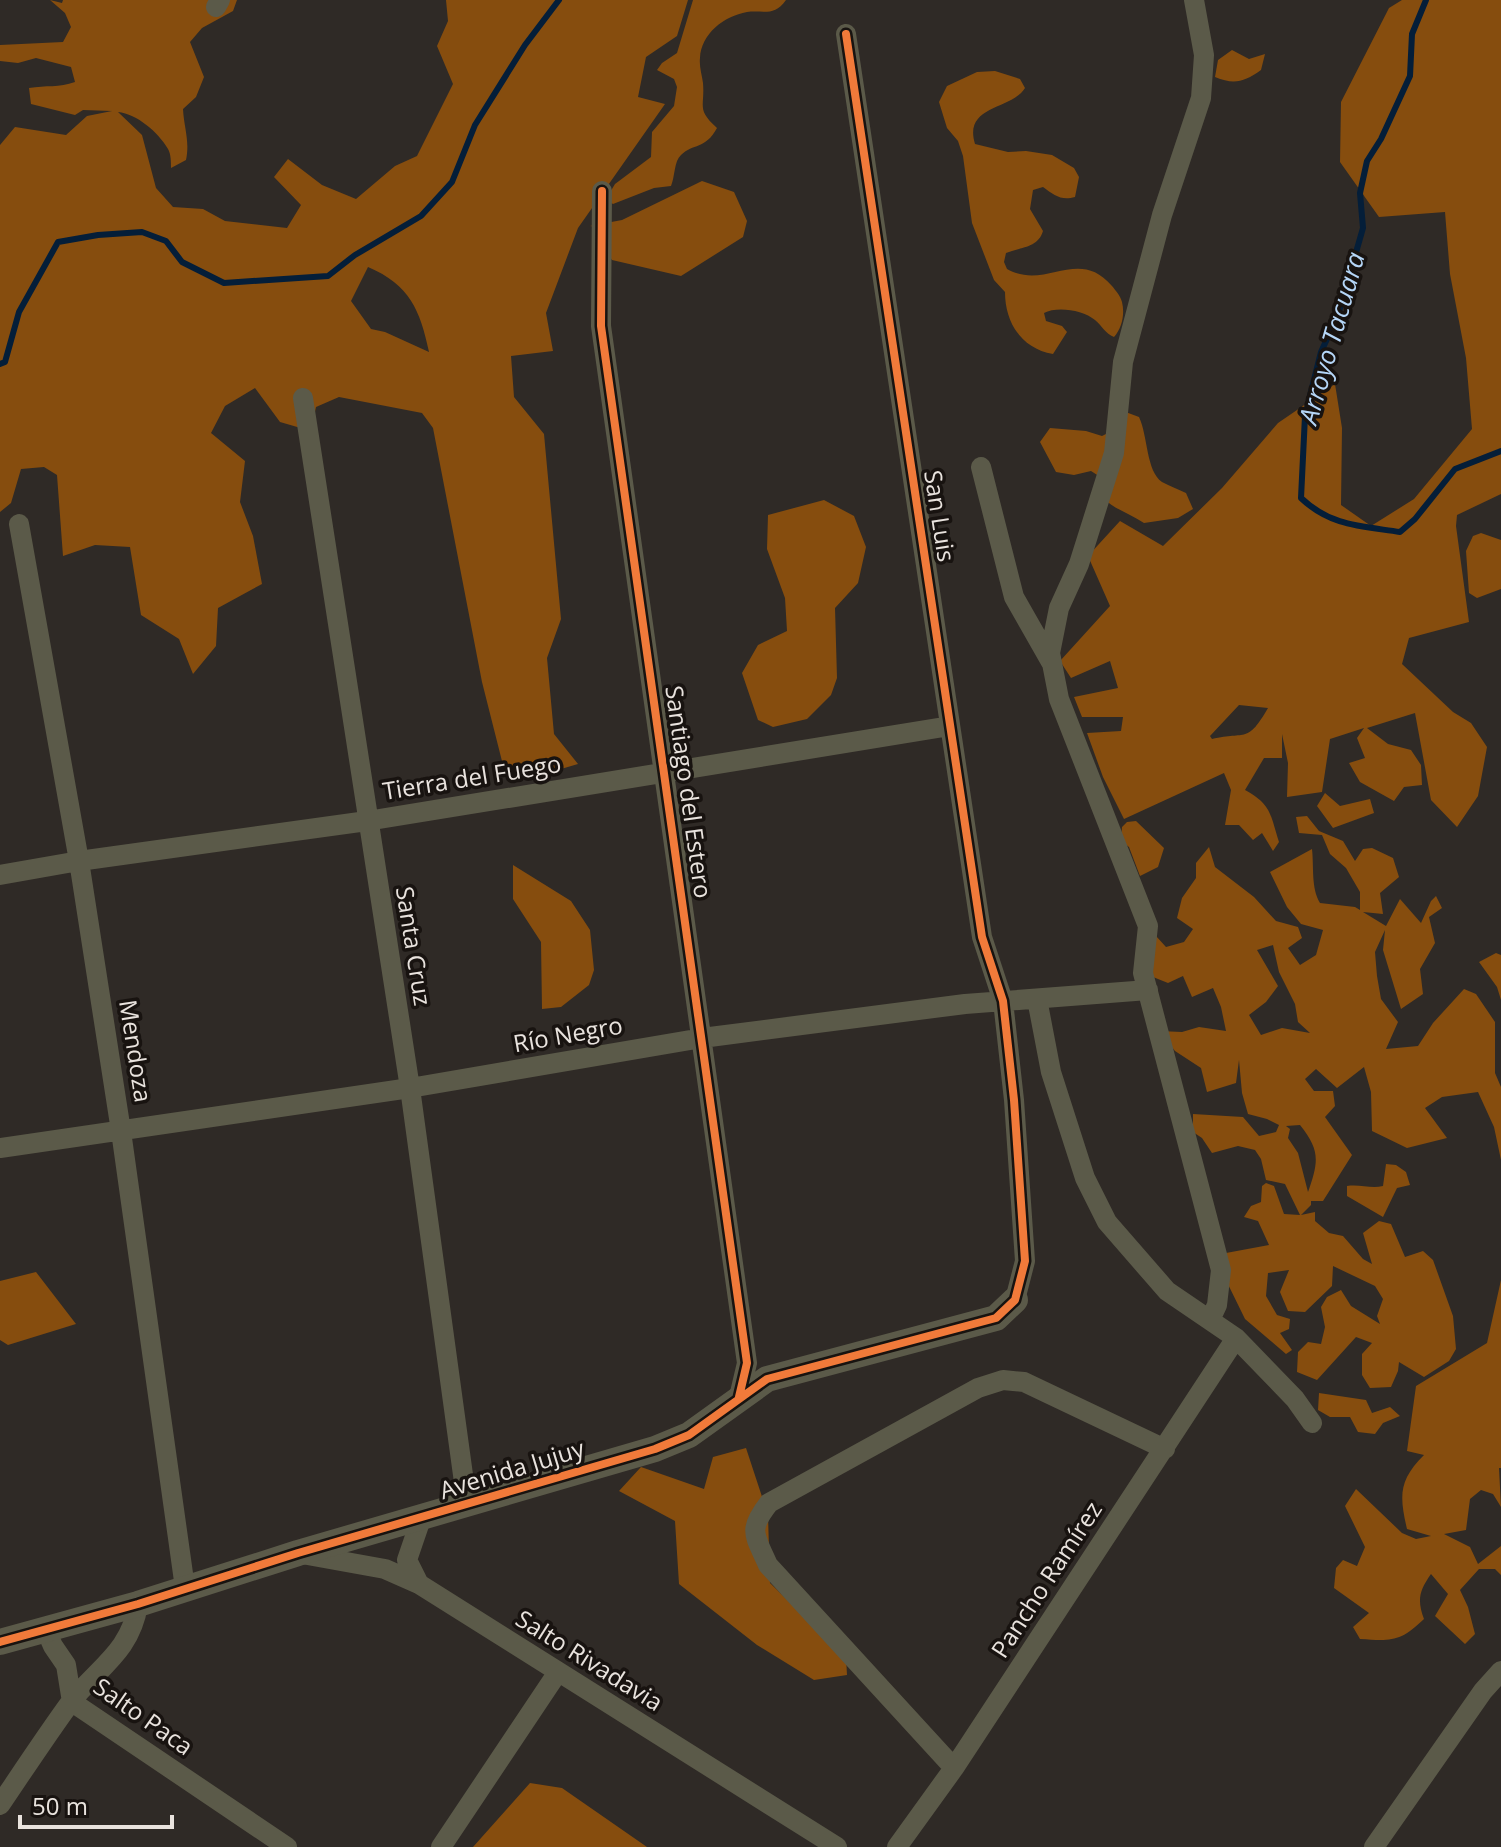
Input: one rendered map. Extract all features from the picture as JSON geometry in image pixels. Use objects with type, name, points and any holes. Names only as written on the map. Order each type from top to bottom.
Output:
[{"type":"street","points":[[1194,0],[1204,55],[1201,98],[1158,229],[1123,362],[1114,453],[1079,564],[1059,608],[1050,653],[1059,699],[1148,926],[1143,973],[1221,1270],[1217,1305],[1210,1320]]},
{"type":"street","name":"San Luis","points":[[846,34],[982,937],[1003,1001],[1014,1100],[1025,1261],[1015,1300]]},
{"type":"street","name":"Santiago del Estero","points":[[602,191],[601,326],[747,1363],[739,1397]]},
{"type":"street","name":"Santa Cruz","points":[[303,398],[410,1088],[467,1504]]},
{"type":"street","points":[[981,467],[1014,597],[1051,662]]},
{"type":"street","name":"Mendoza","points":[[19,524],[79,861],[121,1131],[185,1588]]},
{"type":"street","name":"Tierra del Fuego","points":[[0,875],[367,821],[950,726]]},
{"type":"street","name":"Río Negro","points":[[0,1148],[410,1088],[702,1038],[965,1004],[1148,990]]},
{"type":"street","points":[[1037,999],[1051,1072],[1085,1178],[1107,1222],[1167,1291],[1236,1338],[1295,1399],[1312,1423]]},
{"type":"street","name":"Avenida Jujuy","points":[[0,1642],[138,1604],[298,1553],[655,1449],[689,1435],[713,1420],[739,1397],[767,1379],[996,1318],[1015,1300]]},
{"type":"street","name":"Pancho Ramírez","points":[[897,1847],[954,1768],[1236,1338]]},
{"type":"street","points":[[954,1768],[768,1565],[755,1534],[756,1519],[769,1503],[978,1388],[1003,1380],[1024,1382],[1165,1449]]},
{"type":"street","points":[[419,1584],[407,1560],[421,1519]]},
{"type":"street","name":"Salto Rivadavia","points":[[298,1553],[385,1569],[419,1584],[837,1847]]},
{"type":"street","points":[[0,1805],[72,1702],[125,1643],[135,1623],[138,1604]]},
{"type":"street","name":"Salto Paca","points":[[46,1630],[66,1665],[72,1702],[287,1847]]},
{"type":"street","points":[[1374,1847],[1483,1691],[1501,1671]]},
{"type":"street","points":[[441,1847],[558,1672]]},
{"type":"shaded area","points":[[50,0],[62,3],[63,0],[237,0],[233,11],[202,28],[190,42],[204,77],[196,97],[183,109],[186,160],[171,168],[169,151],[159,136],[140,120],[118,112],[142,135],[156,188],[173,207],[203,209],[225,221],[287,228],[301,205],[274,177],[288,159],[322,185],[356,199],[395,166],[417,156],[453,84],[437,46],[448,21],[446,0],[688,0],[677,36],[646,57],[638,97],[665,104],[578,228],[546,313],[553,351],[511,356],[514,397],[544,434],[561,619],[547,658],[554,734],[578,764],[561,769],[505,773],[482,682],[433,428],[422,413],[339,397],[316,407],[311,431],[280,422],[255,388],[225,406],[211,433],[245,461],[240,502],[253,536],[262,584],[218,608],[216,646],[193,674],[179,639],[141,615],[130,547],[95,545],[63,556],[57,475],[44,467],[21,469],[11,503],[0,512],[0,145],[15,127],[66,135],[87,116],[112,111],[83,110],[75,115],[31,104],[29,88],[75,82],[71,67],[36,58],[18,63],[0,61],[0,45],[63,42],[71,27],[65,13]],"holes":[[[368,267],[382,274],[411,300],[422,324],[429,352],[371,329],[351,301]]]},
{"type":"shaded area","points":[[693,0],[786,0],[773,11],[738,14],[722,22],[709,34],[700,58],[703,107],[706,116],[717,128],[708,140],[679,158],[671,186],[654,188],[613,204],[606,199],[615,184],[651,157],[652,132],[674,106],[677,87],[674,79],[657,70],[677,53]]},
{"type":"shaded area","points":[[1402,0],[1501,0],[1501,494],[1457,515],[1469,622],[1409,638],[1402,664],[1453,712],[1471,723],[1487,747],[1478,796],[1457,827],[1431,800],[1415,713],[1367,728],[1388,744],[1411,750],[1421,765],[1422,785],[1404,787],[1394,801],[1360,782],[1349,763],[1365,758],[1357,738],[1364,728],[1330,739],[1322,792],[1287,797],[1288,763],[1282,734],[1282,758],[1264,758],[1245,790],[1269,811],[1279,842],[1273,851],[1262,833],[1253,840],[1239,825],[1225,825],[1231,790],[1224,773],[1124,819],[1103,777],[1087,733],[1121,731],[1123,717],[1082,717],[1074,697],[1118,688],[1110,661],[1071,678],[1060,661],[1110,606],[1088,556],[1120,521],[1163,546],[1222,488],[1278,423],[1335,384],[1342,428],[1341,505],[1371,526],[1414,499],[1472,429],[1466,358],[1450,274],[1445,212],[1379,217],[1340,162],[1341,102],[1389,8]],"holes":[[[1239,705],[1268,708],[1250,732],[1212,739],[1210,736]]]},
{"type":"shaded area","points":[[1232,50],[1249,59],[1265,54],[1261,70],[1239,81],[1215,77],[1218,60]]},
{"type":"shaded area","points":[[995,71],[1020,79],[1025,88],[1010,101],[982,115],[973,131],[975,144],[1008,152],[1052,155],[1074,168],[1079,177],[1075,197],[1062,198],[1043,187],[1033,190],[1030,209],[1043,231],[1033,244],[1006,253],[1004,262],[1007,269],[1035,275],[1074,269],[1099,275],[1112,286],[1122,302],[1122,321],[1114,337],[1084,314],[1049,311],[1044,313],[1046,321],[1062,326],[1067,332],[1053,354],[1032,347],[1012,324],[1005,292],[994,280],[972,223],[963,156],[958,141],[947,128],[939,102],[947,86],[977,72]]},
{"type":"shaded area","points":[[702,181],[734,192],[747,221],[743,237],[681,276],[612,260],[602,245],[605,228],[590,226],[622,220]]},
{"type":"shaded area","points":[[1123,411],[1139,417],[1157,477],[1186,493],[1193,509],[1178,518],[1144,523],[1102,497],[1105,480],[1091,471],[1074,475],[1056,472],[1040,442],[1050,428],[1086,431],[1102,436],[1118,428]]},
{"type":"shaded area","points":[[824,500],[854,516],[866,547],[858,583],[835,608],[837,678],[831,695],[807,719],[773,727],[758,720],[742,673],[758,645],[787,631],[785,598],[767,549],[768,515]]},
{"type":"shaded area","points":[[1481,533],[1501,540],[1501,589],[1477,598],[1469,593],[1466,551],[1473,536]]},
{"type":"shaded area","points":[[1325,793],[1340,806],[1370,799],[1374,813],[1333,828],[1317,806]]},
{"type":"shaded area","points":[[1307,816],[1319,831],[1343,841],[1355,861],[1363,849],[1372,848],[1393,858],[1399,877],[1380,893],[1383,914],[1363,912],[1386,926],[1400,899],[1421,923],[1436,896],[1442,908],[1429,917],[1435,943],[1420,969],[1423,994],[1401,1009],[1383,950],[1385,930],[1375,952],[1381,999],[1398,1022],[1386,1049],[1418,1046],[1433,1023],[1464,989],[1476,994],[1495,1022],[1495,1073],[1501,1087],[1501,1160],[1494,1127],[1478,1092],[1442,1097],[1425,1108],[1447,1138],[1407,1148],[1372,1131],[1371,1092],[1364,1067],[1337,1088],[1316,1069],[1305,1079],[1314,1091],[1333,1091],[1335,1106],[1325,1117],[1352,1155],[1323,1201],[1311,1201],[1301,1215],[1315,1212],[1315,1221],[1329,1233],[1343,1236],[1363,1259],[1372,1264],[1363,1233],[1379,1221],[1391,1224],[1405,1257],[1423,1251],[1433,1260],[1453,1316],[1456,1349],[1449,1361],[1424,1377],[1399,1362],[1391,1387],[1370,1388],[1362,1375],[1362,1354],[1372,1343],[1356,1337],[1317,1380],[1297,1372],[1298,1352],[1308,1342],[1321,1344],[1325,1327],[1321,1307],[1327,1297],[1341,1290],[1351,1306],[1380,1324],[1377,1316],[1383,1299],[1375,1286],[1333,1266],[1332,1286],[1305,1312],[1288,1311],[1280,1292],[1289,1270],[1268,1273],[1266,1296],[1277,1315],[1290,1319],[1289,1329],[1280,1333],[1292,1350],[1286,1354],[1245,1319],[1221,1270],[1226,1253],[1269,1245],[1258,1221],[1244,1217],[1251,1206],[1261,1202],[1262,1186],[1266,1183],[1274,1186],[1284,1214],[1300,1215],[1285,1184],[1266,1180],[1261,1159],[1255,1150],[1238,1146],[1212,1153],[1202,1138],[1193,1132],[1193,1114],[1243,1117],[1259,1136],[1276,1132],[1279,1125],[1248,1114],[1242,1093],[1239,1060],[1236,1083],[1207,1092],[1201,1068],[1175,1051],[1159,1031],[1182,1032],[1199,1027],[1226,1031],[1213,988],[1192,997],[1183,976],[1168,983],[1143,973],[1156,936],[1166,947],[1184,942],[1193,929],[1177,918],[1182,898],[1196,878],[1196,863],[1209,847],[1215,867],[1254,897],[1276,921],[1298,927],[1302,938],[1288,948],[1300,965],[1316,955],[1323,930],[1301,924],[1287,907],[1270,872],[1312,849],[1314,884],[1320,903],[1360,910],[1360,892],[1346,868],[1330,854],[1322,835],[1299,833],[1296,817]],"holes":[[[1273,945],[1279,972],[1295,1004],[1298,1022],[1310,1033],[1282,1028],[1261,1035],[1249,1015],[1266,1002],[1278,986],[1257,950]],[[1300,1125],[1316,1156],[1308,1192],[1298,1153],[1288,1138],[1290,1129],[1286,1126]]]},
{"type":"shaded area","points":[[1136,821],[1164,848],[1158,867],[1140,876],[1129,847],[1121,841],[1122,827],[1127,822]]},
{"type":"shaded area","points":[[513,865],[571,901],[590,930],[594,970],[589,985],[561,1007],[542,1009],[541,942],[513,899]]},
{"type":"shaded area","points":[[1496,953],[1501,955],[1501,1000],[1497,987],[1479,962]]},
{"type":"shaded area","points":[[1386,1164],[1396,1165],[1406,1172],[1410,1185],[1397,1188],[1383,1217],[1347,1196],[1347,1186],[1383,1186]]},
{"type":"shaded area","points":[[36,1272],[76,1324],[8,1345],[0,1340],[0,1281]]},
{"type":"shaded area","points":[[1501,1280],[1501,1507],[1493,1494],[1481,1490],[1470,1499],[1466,1530],[1444,1534],[1470,1547],[1478,1564],[1501,1546],[1501,1575],[1495,1569],[1479,1569],[1460,1590],[1475,1634],[1465,1644],[1435,1616],[1448,1594],[1431,1574],[1420,1596],[1424,1619],[1402,1636],[1380,1640],[1360,1639],[1353,1627],[1369,1613],[1334,1588],[1336,1568],[1343,1560],[1357,1566],[1365,1547],[1345,1506],[1356,1489],[1402,1533],[1416,1539],[1431,1536],[1407,1529],[1402,1497],[1410,1472],[1424,1455],[1407,1451],[1416,1386],[1487,1343]]},
{"type":"shaded area","points":[[1319,1393],[1366,1400],[1372,1413],[1390,1407],[1400,1416],[1383,1423],[1375,1434],[1358,1432],[1350,1417],[1330,1417],[1318,1410]]},
{"type":"shaded area","points":[[746,1448],[768,1515],[770,1583],[846,1657],[847,1675],[814,1680],[757,1645],[679,1584],[675,1521],[619,1491],[641,1467],[704,1489],[713,1457]]},
{"type":"shaded area","points":[[530,1783],[562,1788],[647,1847],[473,1847]]},
{"type":"waterway","points":[[0,364],[5,362],[19,312],[58,242],[142,232],[166,241],[182,262],[224,283],[328,276],[355,255],[421,216],[452,182],[475,125],[525,45],[559,0]]},
{"type":"waterway","name":"Arroyo Tacuara","points":[[1426,0],[1412,34],[1410,76],[1381,139],[1367,161],[1360,193],[1363,228],[1338,315],[1321,352],[1305,416],[1301,498],[1335,519],[1400,532],[1415,519],[1455,469],[1501,451]]},
{"type":"cycle path","points":[[0,1642],[138,1604],[298,1553],[655,1449],[689,1435],[767,1379],[996,1318],[1015,1300],[1025,1261],[1014,1100],[1003,1001],[982,937],[846,34]]},
{"type":"cycle path","points":[[602,191],[601,326],[747,1363],[739,1397]]}]
